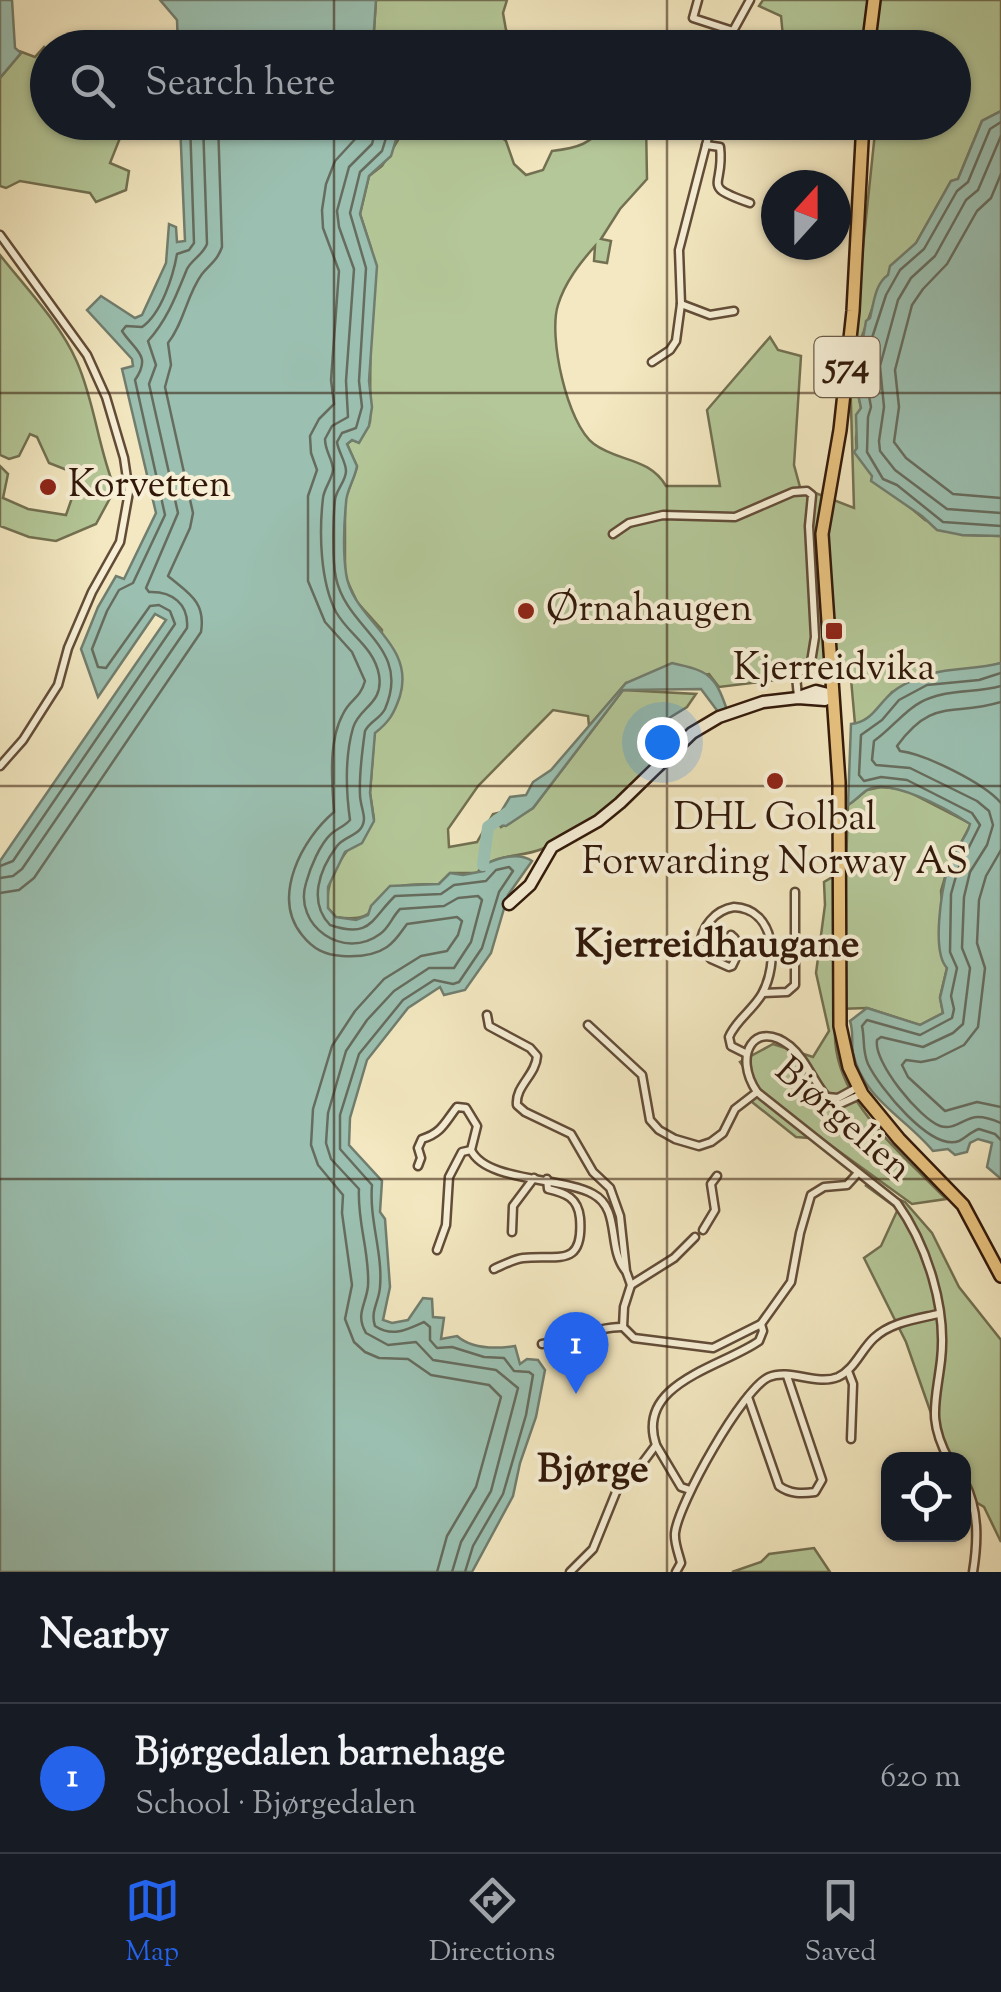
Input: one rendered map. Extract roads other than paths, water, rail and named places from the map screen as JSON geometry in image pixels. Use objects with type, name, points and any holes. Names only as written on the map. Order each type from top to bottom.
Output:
[{"type":"main road","points":[[868,30],[871,0]]},
{"type":"main road","name":"574","points":[[861,140],[852,311],[840,430],[822,534],[827,695],[839,801],[840,1026],[849,1067],[860,1091],[948,1191],[987,1259],[1001,1275]]},
{"type":"street","points":[[698,0],[693,18],[731,30]]},
{"type":"street","points":[[735,30],[750,0]]},
{"type":"street","points":[[652,362],[670,350],[676,340],[681,304],[678,250],[707,140]]},
{"type":"street","points":[[706,145],[722,152],[717,178],[722,193],[750,203]]},
{"type":"street","points":[[0,235],[86,355],[106,397],[124,458],[129,492],[120,542],[74,634],[58,685],[24,740],[0,766]]},
{"type":"street","points":[[681,304],[710,315],[734,311]]},
{"type":"street","points":[[613,534],[629,524],[663,515],[735,517],[793,492],[807,491],[812,495],[809,526],[814,637],[811,662],[796,676],[798,698]]},
{"type":"street","points":[[510,904],[530,885],[552,847],[598,821],[692,733],[743,708],[827,695]]},
{"type":"street","name":"Bjørgelien","points":[[746,1053],[731,1046],[728,1037],[762,993],[787,992],[794,985],[795,892]]},
{"type":"street","points":[[731,935],[739,951],[732,966],[711,959],[700,946],[710,922],[726,908],[753,910],[767,924],[768,971],[762,993]]},
{"type":"street","points":[[486,1015],[490,1026],[537,1056],[536,1066],[517,1094],[517,1104],[524,1112],[572,1134],[592,1172],[610,1188],[620,1216],[626,1271]]},
{"type":"street","points":[[588,1025],[642,1075],[650,1120],[658,1130],[675,1139],[699,1146],[711,1142],[723,1133],[735,1109],[757,1092]]},
{"type":"street","name":"Bjørgelien","points":[[860,1091],[840,1104],[832,1103],[798,1055],[780,1040],[760,1038],[746,1053],[744,1068],[757,1092],[897,1203],[911,1222],[931,1274],[938,1314],[942,1358],[933,1412],[936,1435],[945,1452]]},
{"type":"street","points":[[418,1166],[422,1139],[435,1136],[461,1106],[466,1108],[476,1126],[471,1150],[474,1156],[490,1167],[596,1195],[605,1205],[613,1227],[614,1249],[631,1286],[623,1326],[634,1338],[713,1348],[762,1324],[792,1282],[811,1195],[824,1187],[847,1186],[856,1174]]},
{"type":"street","points":[[437,1250],[446,1225],[445,1192],[449,1177],[462,1152],[471,1150]]},
{"type":"street","points":[[704,1230],[716,1210],[710,1184],[717,1176]]},
{"type":"street","points":[[512,1232],[513,1206],[534,1178]]},
{"type":"street","points":[[494,1269],[524,1258],[560,1259],[578,1245],[580,1214],[576,1202],[548,1189],[546,1180]]},
{"type":"street","points":[[631,1286],[674,1258],[695,1236]]},
{"type":"street","points":[[676,1572],[681,1563],[674,1537],[690,1490],[748,1397],[764,1379],[776,1374],[836,1378],[848,1371],[885,1330],[938,1314]]},
{"type":"street","points":[[690,1490],[673,1476],[656,1445],[652,1420],[667,1394],[684,1379],[753,1345],[762,1336],[762,1324]]},
{"type":"street","points":[[542,1344],[623,1326]]},
{"type":"street","points":[[848,1371],[853,1384],[851,1440]]},
{"type":"street","points":[[748,1397],[779,1486],[794,1492],[816,1492],[822,1480],[787,1376]]},
{"type":"street","points":[[570,1572],[593,1549],[623,1476],[641,1465],[656,1445]]},
{"type":"street","points":[[971,1494],[976,1520],[972,1572]]},
{"type":"water","points":[[0,0],[12,0],[15,48],[21,53],[0,78]]},
{"type":"water","points":[[160,0],[376,0],[374,30],[177,30],[177,20]]},
{"type":"water","points":[[1001,111],[1001,536],[962,535],[937,530],[871,481],[872,476],[854,452],[856,415],[861,408],[855,379],[858,363],[853,360],[860,356],[866,321],[890,266],[916,243],[951,181],[958,179],[982,121]]},
{"type":"water","points":[[181,140],[396,140],[391,156],[369,176],[360,214],[377,266],[369,381],[372,407],[369,426],[359,443],[352,440],[347,444],[357,466],[346,498],[344,538],[351,590],[392,646],[403,677],[393,713],[375,733],[370,793],[374,821],[362,843],[345,852],[328,887],[328,908],[336,917],[356,920],[368,915],[371,906],[390,886],[439,884],[450,873],[484,871],[483,865],[508,857],[521,856],[532,861],[508,895],[491,953],[465,990],[444,995],[440,987],[408,1008],[367,1060],[350,1118],[349,1145],[382,1181],[380,1212],[385,1219],[390,1287],[383,1320],[408,1320],[423,1298],[432,1299],[433,1317],[444,1318],[441,1339],[457,1336],[484,1347],[515,1346],[520,1364],[527,1359],[538,1360],[545,1370],[513,1496],[472,1572],[0,1572],[0,861],[166,620],[155,614],[98,697],[81,649],[98,607],[116,576],[124,579],[156,513],[122,369],[133,366],[132,359],[87,310],[101,296],[135,318],[142,315],[166,263],[169,224],[176,227],[177,242],[185,241]]},
{"type":"water","points":[[672,663],[694,669],[714,681],[727,710],[719,713],[701,689],[623,690],[533,808],[506,826],[498,825],[496,820],[510,797],[526,795],[533,782],[551,770],[626,683]]},
{"type":"water","points":[[1001,663],[1000,1178],[987,1167],[992,1143],[978,1139],[970,1143],[967,1152],[955,1155],[948,1149],[933,1151],[876,1096],[858,1069],[850,1021],[867,1008],[920,1025],[943,1013],[940,998],[947,968],[940,948],[941,904],[950,861],[970,824],[920,797],[890,788],[867,790],[848,805],[851,724],[865,720],[897,689],[922,676]]},
{"type":"waterway","points":[[483,865],[488,827],[509,812]]},
{"type":"place","name":"Korvetten","points":[[48,487]]},
{"type":"place","name":"Ørnahaugen","points":[[526,611]]},
{"type":"place","name":"Kjerreidvika","points":[[834,631]]},
{"type":"place","name":"DHL Golbal Forwarding Norway AS","points":[[775,781]]},
{"type":"place","name":"Bjørgedalen barnehage","points":[[576,1394]]},
{"type":"district","name":"Kjerreidhaugane","points":[[717,946]]},
{"type":"district","name":"Bjørge","points":[[593,1471]]}]
